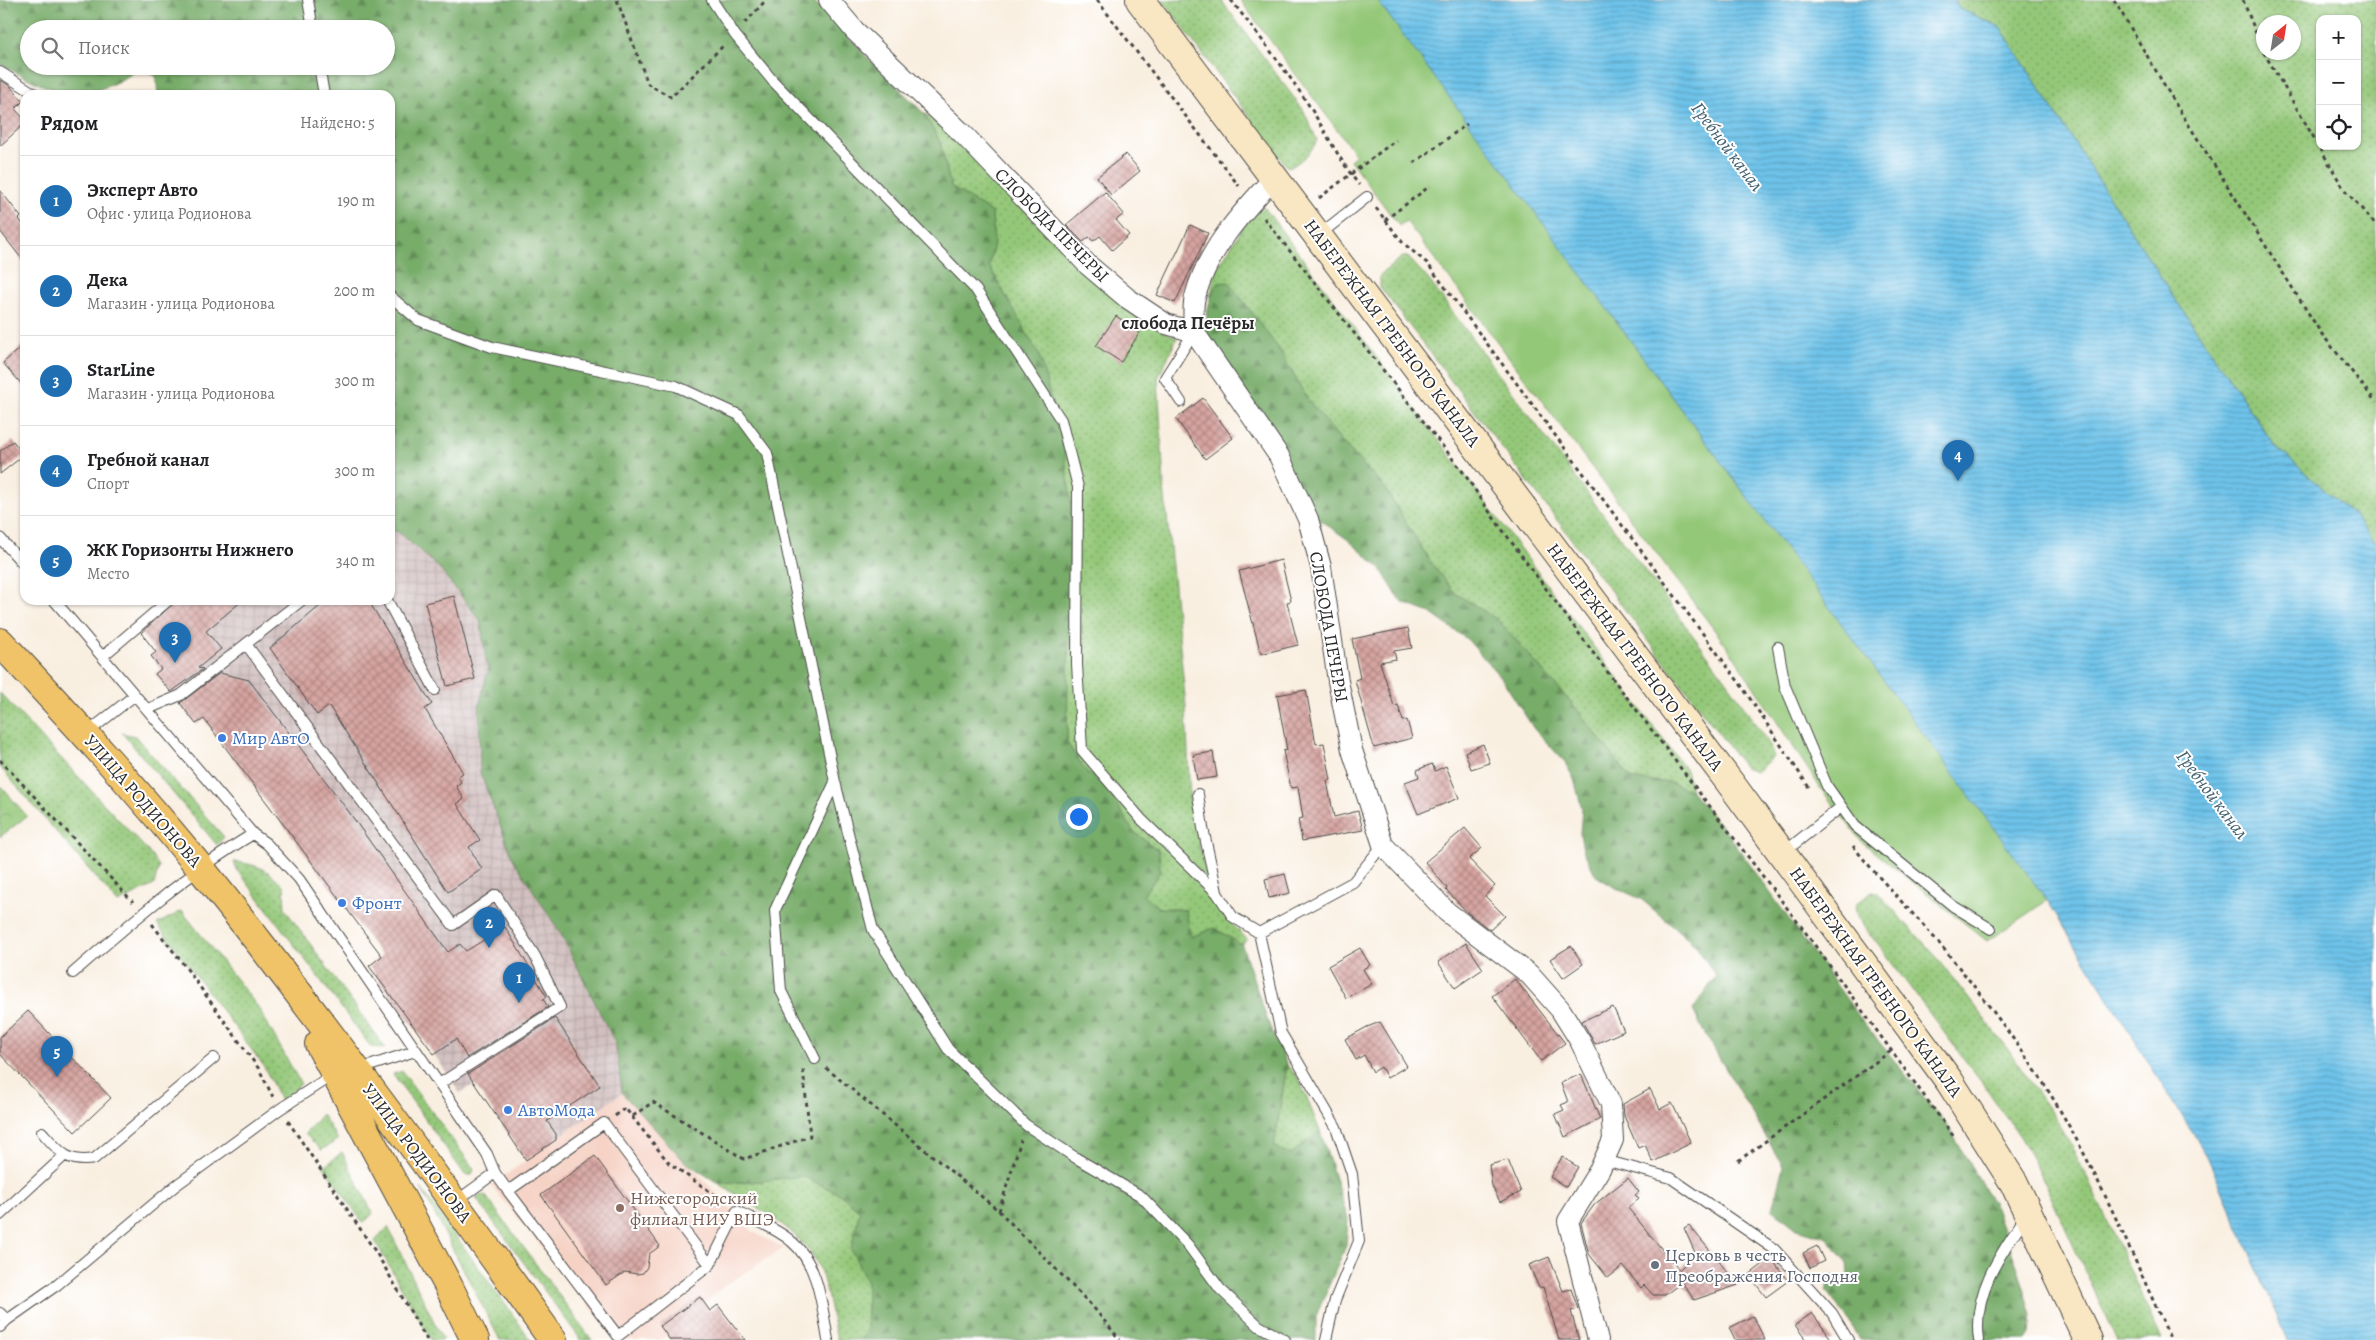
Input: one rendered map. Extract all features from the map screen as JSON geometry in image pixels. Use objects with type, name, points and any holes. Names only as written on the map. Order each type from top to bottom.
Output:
[{"type":"main road","name":"УЛИЦА РОДИОНОВА","points":[[0,642],[86,734],[201,868],[278,968],[345,1072],[474,1340]]},
{"type":"main road","name":"УЛИЦА РОДИОНОВА","points":[[345,1072],[454,1202],[553,1340]]},
{"type":"street","name":"СЛОБОДА ПЕЧЕРЫ","points":[[829,0],[855,31],[963,134],[1088,265],[1127,298],[1166,324],[1194,332],[1279,456],[1308,519],[1320,568],[1338,681],[1352,750],[1383,845],[1447,912],[1529,974],[1560,1009],[1580,1041],[1611,1104],[1613,1140],[1604,1160],[1568,1221],[1598,1340]]},
{"type":"street","name":"НАБЕРЕЖНАЯ ГРЕБНОГО КАНАЛА","points":[[1140,0],[1782,853],[1950,1082],[2014,1183],[2088,1340]]},
{"type":"street","points":[[1194,332],[1194,298],[1207,264],[1240,214],[1274,178]]},
{"type":"lane","points":[[308,0],[311,20]]},
{"type":"lane","points":[[712,0],[734,35],[772,80],[976,290],[1061,420],[1078,487],[1077,664],[1082,750],[1141,819],[1217,893],[1233,917],[1258,933],[1281,1033],[1336,1127],[1352,1174],[1359,1241],[1335,1300],[1326,1340]]},
{"type":"lane","points":[[0,72],[29,90]]},
{"type":"lane","points":[[321,75],[323,90]]},
{"type":"lane","points":[[1318,236],[1368,197]]},
{"type":"lane","points":[[395,300],[418,320],[492,347],[676,386],[739,415],[767,453],[835,782],[873,930],[948,1049],[1026,1126],[1076,1158],[1142,1196],[1188,1245],[1220,1289],[1259,1326],[1285,1340]]},
{"type":"lane","points":[[1181,402],[1165,378],[1194,332]]},
{"type":"lane","points":[[0,538],[20,560]]},
{"type":"lane","points":[[58,605],[253,834],[267,844],[299,880],[487,1154],[495,1173],[618,1336],[710,1266],[737,1211],[791,1241],[809,1265],[821,1297],[828,1340]]},
{"type":"lane","points":[[103,656],[163,605]]},
{"type":"lane","points":[[148,709],[175,699],[296,605]]},
{"type":"lane","points":[[390,605],[435,690]]},
{"type":"lane","points":[[246,644],[453,925],[496,895],[535,956],[560,1007],[439,1084]]},
{"type":"lane","points":[[1778,647],[1785,686],[1827,786],[1855,826],[1953,906],[1990,929]]},
{"type":"lane","points":[[86,734],[135,695]]},
{"type":"lane","points":[[815,1059],[781,991],[775,910],[835,782]]},
{"type":"lane","points":[[1198,794],[1217,893]]},
{"type":"lane","points":[[1782,853],[1841,807]]},
{"type":"lane","points":[[73,973],[201,868],[253,834]]},
{"type":"lane","points":[[1258,933],[1353,882],[1383,845]]},
{"type":"lane","points":[[2,1320],[57,1285],[175,1186],[280,1109],[345,1072],[416,1051]]},
{"type":"lane","points":[[42,1132],[64,1156],[82,1161],[94,1159],[214,1058]]},
{"type":"lane","points":[[508,1191],[604,1123],[710,1266]]},
{"type":"lane","points":[[0,1215],[64,1156]]},
{"type":"lane","points":[[1604,1160],[1671,1178],[1774,1250],[1832,1313],[1848,1340]]},
{"type":"lane","points":[[454,1202],[495,1173]]},
{"type":"lane","points":[[1979,1340],[1977,1328],[1981,1299],[1987,1283],[1996,1260],[2028,1212]]},
{"type":"path","points":[[616,0],[648,84],[671,97],[734,35],[766,0]]},
{"type":"path","points":[[1097,0],[1463,472],[1493,517],[1600,662],[1803,929],[1959,1144]]},
{"type":"path","points":[[1231,0],[1301,94],[1350,174],[1403,243],[1427,263],[1433,271],[1742,685],[1792,764],[1830,816]]},
{"type":"path","points":[[2114,0],[2178,108],[2321,333],[2376,402]]},
{"type":"path","points":[[2243,0],[2263,52],[2344,189],[2376,225]]},
{"type":"path","points":[[1414,163],[1467,124]]},
{"type":"path","points":[[1350,174],[1396,140]]},
{"type":"path","points":[[1385,220],[1430,186]]},
{"type":"path","points":[[0,760],[143,914],[184,965],[259,1070],[280,1109],[377,1254],[427,1340]]},
{"type":"path","points":[[1852,845],[1875,875],[1943,948],[2018,1045],[2064,1116],[2096,1175],[2171,1340]]},
{"type":"path","points":[[1738,1161],[1891,1050]]},
{"type":"path","points":[[633,1116],[653,1102],[744,1160],[810,1136],[803,1064],[815,1059],[999,1211],[1093,1306],[1120,1340]]},
{"type":"path","points":[[604,1123],[625,1108],[669,1163],[737,1211]]},
{"type":"path","points":[[999,1211],[1026,1126]]},
{"type":"shaded area","points":[[395,531],[400,533],[438,567],[480,620],[488,671],[479,706],[512,857],[562,936],[616,1045],[622,1093],[526,1160],[475,1084],[460,1093],[434,1054],[369,966],[382,956],[204,719],[196,724],[155,674],[161,669],[151,656],[156,652],[139,631],[171,605],[395,605]]},
{"type":"shaded area","name":"Нижегородский филиал НИУ ВШЭ","points":[[622,1093],[753,1232],[784,1248],[724,1286],[661,1340],[617,1340],[491,1185]]},
{"type":"green space","points":[[0,0],[813,0],[924,113],[940,142],[951,187],[992,213],[994,243],[989,266],[1039,355],[1064,447],[1071,503],[1067,743],[1088,774],[1105,784],[1133,831],[1159,851],[1160,872],[1143,895],[1159,908],[1186,910],[1191,937],[1214,928],[1242,945],[1268,1022],[1287,1065],[1274,1146],[1290,1155],[1320,1131],[1348,1219],[1346,1246],[1316,1316],[1316,1340],[861,1340],[867,1332],[867,1282],[851,1249],[860,1211],[838,1193],[802,1176],[761,1181],[718,1183],[685,1162],[622,1093],[616,1045],[562,936],[512,857],[480,772],[479,706],[488,671],[480,620],[438,567],[400,533],[395,531],[395,90],[157,90],[156,76],[154,75],[395,75],[395,20],[20,20],[20,74],[0,64]]},
{"type":"green space","points":[[1162,0],[1221,0],[1304,111],[1317,140],[1313,148],[1303,159],[1291,167],[1286,166]]},
{"type":"green space","name":"Гребной канал","points":[[1240,0],[1954,0],[1960,9],[2000,27],[2173,296],[2275,446],[2354,516],[2376,544],[2376,679],[1987,941],[1861,841],[1821,789],[1731,652],[1406,221],[1399,226],[1350,160],[1356,155]]},
{"type":"green space","points":[[1954,0],[2376,0],[2376,544],[2354,516],[2275,446],[2173,296],[2000,27],[1960,9]]},
{"type":"green space","points":[[21,75],[129,75],[94,90],[55,90]]},
{"type":"green space","points":[[924,113],[942,124],[1152,325],[1177,338],[1158,378],[1164,486],[1186,706],[1190,801],[1203,863],[1225,917],[1247,939],[1242,945],[1214,928],[1190,937],[1186,910],[1159,908],[1143,895],[1160,872],[1159,851],[1133,831],[1105,784],[1088,774],[1067,743],[1068,595],[1003,290],[989,266],[994,243],[992,213],[951,187],[940,142]]},
{"type":"green space","points":[[1264,207],[1686,770],[1691,791],[1669,782],[1632,780],[1578,711],[1498,620],[1455,593],[1431,563],[1384,487],[1344,444],[1307,399],[1279,349],[1218,283],[1210,297],[1215,272],[1248,219]]},
{"type":"green space","points":[[1402,257],[1408,257],[1428,279],[1732,688],[1771,748],[1773,757],[1756,772],[1745,768],[1380,287],[1380,275]]},
{"type":"green space","points":[[1229,282],[1279,349],[1307,399],[1344,444],[1384,487],[1431,563],[1455,593],[1498,620],[1578,711],[1632,780],[1669,782],[1691,791],[1728,834],[1863,1022],[1949,1128],[1995,1208],[2019,1271],[2032,1314],[2030,1334],[2026,1340],[1860,1340],[1851,1323],[1826,1291],[1831,1276],[1848,1277],[1847,1262],[1828,1238],[1797,1229],[1772,1209],[1783,1166],[1701,1027],[1693,1010],[1716,976],[1695,945],[1641,899],[1614,887],[1596,876],[1583,850],[1580,833],[1582,809],[1574,779],[1564,761],[1534,729],[1502,679],[1468,640],[1430,613],[1401,602],[1380,568],[1347,539],[1317,518],[1206,342],[1206,318],[1211,297],[1218,283]]},
{"type":"green space","points":[[0,693],[147,850],[159,866],[154,885],[118,903],[0,767]]},
{"type":"green space","points":[[122,733],[135,736],[224,837],[217,845]]},
{"type":"green space","points":[[0,785],[27,816],[0,837]]},
{"type":"green space","points":[[234,862],[249,864],[262,869],[284,886],[285,909],[385,1048],[371,1047],[236,868]]},
{"type":"green space","points":[[1872,891],[1878,893],[1935,955],[2009,1051],[2063,1130],[2089,1181],[2162,1340],[2117,1340],[2037,1167],[2021,1138],[1988,1091],[1857,917],[1855,905]]},
{"type":"green space","points":[[182,911],[258,1007],[301,1084],[281,1101],[263,1065],[157,924]]},
{"type":"green space","points":[[1287,1065],[1299,1079],[1320,1131],[1290,1156],[1274,1146]]},
{"type":"green space","points":[[402,1071],[474,1169],[472,1175],[465,1175],[393,1074]]},
{"type":"green space","points":[[322,1114],[338,1140],[321,1150],[305,1134]]},
{"type":"green space","points":[[342,1152],[373,1214],[363,1223],[324,1167]]},
{"type":"green space","points":[[802,1176],[838,1193],[860,1211],[851,1249],[867,1282],[867,1332],[861,1340],[837,1340],[821,1272],[809,1251],[799,1239],[774,1218],[718,1183],[761,1181]]},
{"type":"green space","points":[[421,1188],[531,1340],[500,1340]]},
{"type":"green space","points":[[485,1195],[592,1340],[581,1340],[475,1197]]},
{"type":"green space","points":[[388,1227],[443,1340],[431,1340],[375,1241]]},
{"type":"water","name":"Гребной канал","points":[[1377,0],[1954,0],[1960,9],[2000,27],[2173,296],[2275,446],[2354,516],[2376,544],[2376,1340],[2288,1340],[2207,1156],[2047,900]]},
{"type":"building","points":[[0,80],[10,86],[20,98],[20,104],[15,109],[20,114],[20,128],[0,146]]},
{"type":"building","points":[[1126,154],[1140,171],[1111,195],[1097,177]]},
{"type":"building","points":[[0,190],[20,216],[20,257],[0,231]]},
{"type":"building","points":[[1105,192],[1124,214],[1116,220],[1129,235],[1112,250],[1100,236],[1093,241],[1089,237],[1083,242],[1066,225]]},
{"type":"building","points":[[1190,225],[1208,233],[1175,303],[1157,295]]},
{"type":"building","points":[[1116,316],[1140,332],[1121,362],[1096,346]]},
{"type":"building","points":[[20,348],[20,382],[3,363]]},
{"type":"building","points":[[1203,398],[1233,438],[1205,459],[1176,419]]},
{"type":"building","points":[[13,441],[20,450],[20,458],[0,474],[0,451]]},
{"type":"building","points":[[1281,560],[1291,601],[1287,602],[1298,645],[1261,654],[1239,571]]},
{"type":"building","points":[[454,596],[475,679],[447,686],[425,603]]},
{"type":"building","points":[[172,605],[237,605],[206,631],[221,649],[198,668],[203,669],[171,692],[155,674],[161,669],[151,656],[156,652],[141,633]]},
{"type":"building","points":[[321,605],[371,605],[432,704],[425,709],[463,773],[458,776],[461,782],[456,786],[464,799],[457,804],[480,840],[469,847],[482,869],[448,892],[329,706],[317,715],[270,648]]},
{"type":"building","points":[[1408,628],[1412,648],[1394,651],[1396,659],[1380,662],[1394,706],[1398,705],[1403,721],[1407,720],[1412,738],[1374,748],[1355,680],[1360,678],[1352,639]]},
{"type":"building","points":[[220,673],[249,680],[349,812],[448,952],[460,944],[466,951],[505,927],[547,997],[543,999],[548,1007],[467,1058],[456,1039],[434,1054],[369,966],[382,956],[204,719],[196,724],[180,703]]},
{"type":"building","points":[[1306,690],[1316,744],[1324,743],[1331,780],[1327,781],[1334,817],[1358,811],[1363,830],[1302,841],[1298,819],[1303,818],[1298,787],[1291,788],[1283,751],[1287,750],[1277,695]]},
{"type":"building","points":[[1483,744],[1490,763],[1471,769],[1465,752]]},
{"type":"building","points":[[1213,752],[1217,777],[1197,780],[1193,755]]},
{"type":"building","points":[[1432,764],[1435,771],[1446,766],[1459,798],[1418,814],[1405,782],[1419,777],[1417,770]]},
{"type":"building","points":[[1465,828],[1482,848],[1469,859],[1495,886],[1485,896],[1505,916],[1490,930],[1468,913],[1446,890],[1447,888],[1425,862]]},
{"type":"building","points":[[1285,874],[1290,893],[1269,898],[1265,879]]},
{"type":"building","points":[[1466,943],[1483,969],[1455,988],[1438,962]]},
{"type":"building","points":[[1571,946],[1583,964],[1563,978],[1550,959]]},
{"type":"building","points":[[1360,948],[1370,965],[1363,969],[1372,984],[1346,998],[1328,966]]},
{"type":"building","points":[[1515,979],[1565,1043],[1541,1061],[1492,996]]},
{"type":"building","points":[[1613,1007],[1624,1031],[1595,1044],[1582,1021]]},
{"type":"building","points":[[28,1011],[111,1098],[75,1132],[0,1054],[0,1037]]},
{"type":"building","points":[[555,1018],[600,1086],[547,1121],[556,1134],[556,1140],[526,1160],[468,1074]]},
{"type":"building","points":[[1380,1022],[1407,1066],[1387,1078],[1381,1067],[1373,1072],[1364,1055],[1356,1060],[1345,1039]]},
{"type":"building","points":[[1581,1074],[1600,1119],[1565,1137],[1555,1114],[1564,1110],[1561,1105],[1568,1102],[1561,1083]]},
{"type":"building","points":[[1650,1089],[1660,1109],[1672,1103],[1691,1143],[1653,1162],[1645,1145],[1638,1148],[1624,1116],[1623,1104]]},
{"type":"building","points":[[595,1156],[660,1246],[649,1254],[647,1267],[643,1273],[625,1272],[606,1285],[541,1195]]},
{"type":"building","points":[[1562,1157],[1578,1167],[1566,1187],[1550,1177]]},
{"type":"building","points":[[1508,1160],[1521,1192],[1500,1202],[1492,1186],[1489,1165]]},
{"type":"building","points":[[1628,1178],[1639,1192],[1635,1195],[1639,1199],[1628,1208],[1679,1270],[1692,1257],[1694,1259],[1697,1257],[1684,1228],[1689,1225],[1738,1285],[1694,1300],[1682,1282],[1665,1295],[1653,1295],[1644,1285],[1641,1288],[1623,1266],[1608,1278],[1589,1254],[1581,1223],[1595,1204]]},
{"type":"building","points":[[1817,1246],[1824,1261],[1810,1268],[1803,1253]]},
{"type":"building","points":[[1549,1257],[1563,1291],[1571,1289],[1578,1309],[1571,1311],[1579,1340],[1559,1340],[1543,1287],[1539,1288],[1529,1265]]},
{"type":"building","points":[[1771,1258],[1788,1281],[1766,1297],[1749,1275]]},
{"type":"building","points":[[700,1297],[710,1311],[718,1305],[745,1340],[670,1340],[660,1326]]},
{"type":"building","points":[[1812,1313],[1832,1340],[1806,1340],[1795,1325]]},
{"type":"building","points":[[1753,1316],[1765,1340],[1735,1340],[1729,1328]]},
{"type":"place","name":"Гребной канал","points":[[1958,481]]},
{"type":"place","name":"StarLine","points":[[175,663]]},
{"type":"place","name":"Мир АвтО","points":[[222,738]]},
{"type":"place","name":"Фронт","points":[[342,903]]},
{"type":"place","name":"Дека","points":[[489,948]]},
{"type":"place","name":"Эксперт Авто","points":[[519,1003]]},
{"type":"place","name":"ЖК Горизонты Нижнего","points":[[57,1077]]},
{"type":"place","name":"АвтоМода","points":[[508,1110]]},
{"type":"place","name":"Нижегородский филиал НИУ ВШЭ","points":[[620,1208]]},
{"type":"place","name":"Церковь в честь Преображения Господня","points":[[1655,1265]]},
{"type":"district","name":"слобода Печёры","points":[[1188,322]]}]
